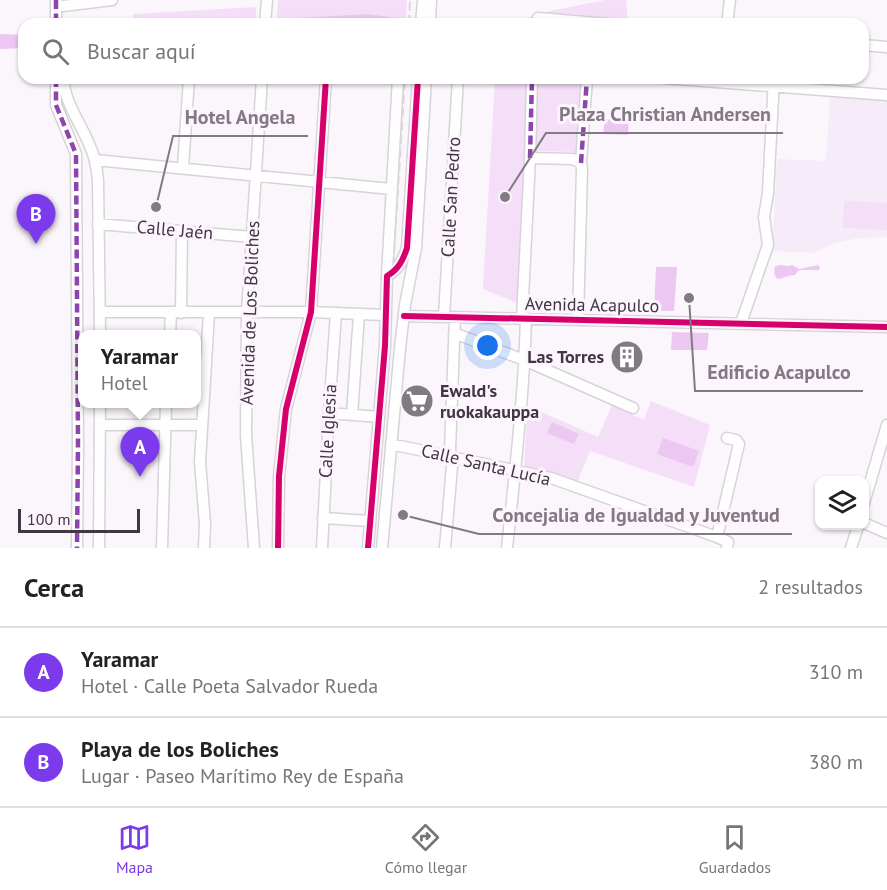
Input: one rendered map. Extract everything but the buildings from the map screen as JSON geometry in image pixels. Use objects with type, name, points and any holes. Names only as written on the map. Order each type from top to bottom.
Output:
[{"type":"street","points":[[61,2],[112,0]]},
{"type":"street","points":[[728,18],[730,0]]},
{"type":"street","points":[[57,18],[61,2]]},
{"type":"street","points":[[61,2],[62,18]]},
{"type":"street","points":[[423,18],[427,2]]},
{"type":"street","points":[[427,2],[429,18]]},
{"type":"street","points":[[869,46],[887,47]]},
{"type":"street","points":[[56,84],[56,105],[76,154],[77,548]]},
{"type":"street","points":[[64,84],[69,104],[95,160],[98,182],[100,330]]},
{"type":"street","points":[[183,168],[189,84]]},
{"type":"street","name":"Avenida de Los Boliches","points":[[254,548],[246,435],[247,312],[262,84]]},
{"type":"street","points":[[278,548],[279,476],[286,409],[311,312],[326,84]]},
{"type":"street","points":[[368,548],[385,346],[398,84]]},
{"type":"street","points":[[387,276],[393,273],[402,262],[407,248],[418,84]]},
{"type":"street","points":[[382,548],[400,348],[416,248],[426,84]]},
{"type":"street","name":"Calle San Pedro","points":[[445,548],[452,466],[450,456],[454,333],[450,317],[458,84]]},
{"type":"street","points":[[507,548],[524,360],[532,84]]},
{"type":"street","points":[[578,320],[581,163],[587,84]]},
{"type":"street","points":[[741,323],[768,245],[764,217],[768,193],[774,84]]},
{"type":"street","points":[[791,84],[887,95]]},
{"type":"street","points":[[530,158],[573,159],[581,163]]},
{"type":"street","points":[[95,160],[391,189]]},
{"type":"street","name":"Calle Jaén","points":[[99,224],[252,237]]},
{"type":"street","points":[[171,330],[176,313],[182,231]]},
{"type":"street","name":"Avenida Acapulco","points":[[386,301],[397,297],[401,299],[405,310],[450,317],[887,327]]},
{"type":"street","points":[[100,312],[311,312],[385,315]]},
{"type":"street","points":[[204,548],[200,462],[208,313]]},
{"type":"street","name":"Calle Iglesia","points":[[322,548],[336,313]]},
{"type":"street","points":[[355,415],[359,314]]},
{"type":"street","points":[[384,333],[392,338],[398,337],[403,330]]},
{"type":"street","points":[[454,333],[524,360],[633,408]]},
{"type":"street","points":[[99,548],[100,408]]},
{"type":"street","points":[[162,548],[166,408]]},
{"type":"street","points":[[329,413],[379,417]]},
{"type":"street","points":[[100,425],[201,425]]},
{"type":"street","points":[[869,486],[887,425]]},
{"type":"street","points":[[727,438],[736,440],[739,444],[717,537],[728,542],[727,548]]},
{"type":"street","name":"Calle Santa Lucía","points":[[391,444],[551,478],[717,537]]},
{"type":"street","points":[[323,518],[370,521]]},
{"type":"street","points":[[869,525],[887,533]]},
{"type":"street","points":[[851,548],[856,530]]},
{"type":"shaded area","points":[[278,0],[407,0],[406,18],[368,14],[277,18]]},
{"type":"shaded area","points":[[605,0],[626,0],[628,18],[527,18]]},
{"type":"shaded area","points":[[256,7],[256,18],[133,18],[133,14]]},
{"type":"shaded area","points":[[368,14],[398,18],[294,18]]},
{"type":"shaded area","points":[[0,34],[18,35],[18,48],[0,49]]},
{"type":"shaded area","points":[[495,84],[528,84],[517,303],[483,289]]},
{"type":"shaded area","points":[[536,84],[581,84],[576,152],[535,151]]},
{"type":"shaded area","points":[[830,96],[887,100],[887,237],[858,238],[829,245],[813,253],[773,251],[777,159],[826,161]]},
{"type":"shaded area","points":[[605,119],[629,121],[628,135],[603,134]]},
{"type":"shaded area","points":[[844,201],[887,203],[887,230],[843,228]]},
{"type":"shaded area","points":[[792,265],[799,269],[818,265],[820,267],[819,270],[799,270],[795,275],[778,279],[774,273],[775,266]]},
{"type":"shaded area","points":[[656,267],[677,267],[674,311],[654,311]]},
{"type":"shaded area","points":[[672,332],[709,333],[707,350],[671,350]]},
{"type":"shaded area","points":[[651,401],[710,425],[694,487],[590,451],[576,485],[524,467],[528,406],[598,437],[612,405],[644,420]]},
{"type":"shaded area","points":[[552,422],[579,434],[574,444],[547,433]]},
{"type":"shaded area","points":[[663,438],[699,451],[693,467],[657,454]]},
{"type":"shaded area","points":[[136,447],[148,447],[148,466],[136,467]]},
{"type":"railway","points":[[409,18],[410,0]]},
{"type":"railway","points":[[372,548],[405,84]]},
{"type":"marked path","points":[[56,0],[56,18]]},
{"type":"marked path","points":[[56,84],[56,105],[76,154],[77,548]]},
{"type":"marked path","points":[[530,158],[532,84]]},
{"type":"marked path","points":[[581,163],[587,84]]},
{"type":"cycle path","points":[[278,548],[279,476],[286,409],[311,312],[326,84]]},
{"type":"cycle path","points":[[368,548],[385,346],[387,276],[400,264],[407,248],[418,84]]},
{"type":"cycle path","points":[[404,316],[887,327]]},
{"type":"place","name":"Plaza Christian Andersen","points":[[505,197]]},
{"type":"place","name":"Hotel Angela","points":[[156,207]]},
{"type":"place","name":"Playa de los Boliches","points":[[36,244]]},
{"type":"place","name":"Edificio Acapulco","points":[[689,298]]},
{"type":"place","name":"Las Torres","points":[[627,357]]},
{"type":"place","name":"Ewald's ruokakauppa","points":[[417,401]]},
{"type":"place","name":"Yaramar","points":[[140,477]]},
{"type":"place","name":"Concejalia de Igualdad y Juventud","points":[[403,515]]}]
